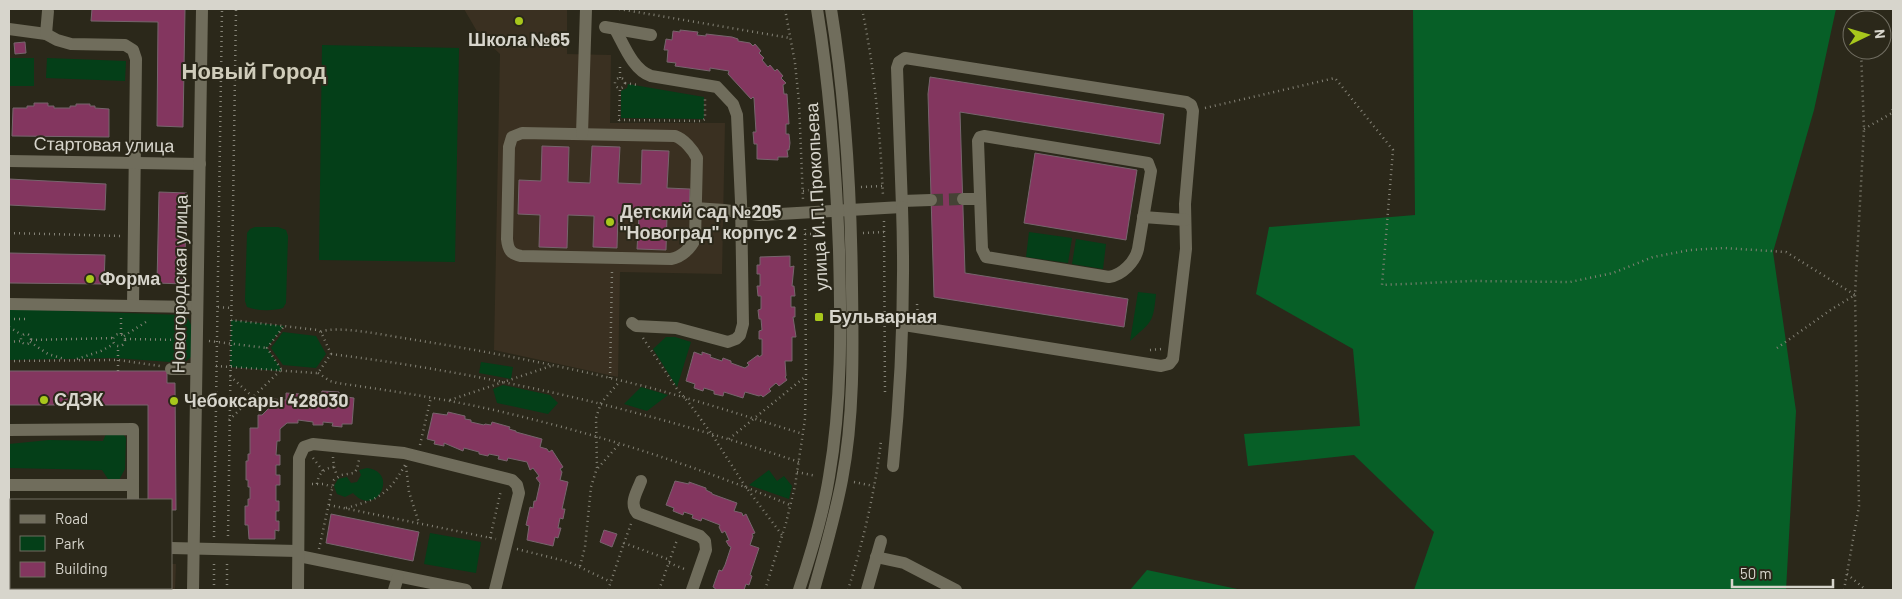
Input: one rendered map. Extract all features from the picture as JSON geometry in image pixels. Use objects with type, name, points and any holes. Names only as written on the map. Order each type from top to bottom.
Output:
[{"type":"street","name":"Новогородская улица","points":[[193,590],[202,9]]},
{"type":"street","points":[[582,134],[586,9]]},
{"type":"street","name":"улица И.П.Прокопьева","points":[[799,590],[821,516],[829,478],[838,406],[841,316],[844,211],[818,9]]},
{"type":"street","name":"улица И.П.Прокопьева","points":[[814,590],[842,480],[850,421],[853,360],[844,211],[841,73],[831,9]]},
{"type":"street","points":[[46,34],[48,11]]},
{"type":"street","points":[[634,325],[676,328],[723,342],[732,341],[740,335],[743,324],[737,115],[733,104],[722,91],[714,86],[652,77],[643,73],[610,28],[651,35]]},
{"type":"street","points":[[9,29],[46,34],[57,40],[72,44],[125,45],[133,50],[136,59],[133,306]]},
{"type":"street","points":[[893,466],[900,402],[904,325],[897,68],[901,60],[905,58],[1186,102],[1190,105],[1193,111],[1185,197],[1186,249],[1172,359],[1165,366],[904,325]]},
{"type":"street","points":[[522,133],[619,135],[675,136],[694,152],[696,158],[695,239],[692,246],[672,260],[521,256],[510,252],[508,247],[510,141],[517,134],[522,133]]},
{"type":"street","points":[[984,136],[1148,163],[1151,171],[1136,256],[1118,274],[1106,277],[986,257],[982,249],[980,199],[978,139],[984,136]]},
{"type":"street","name":"Стартовая улица","points":[[9,162],[200,164]]},
{"type":"street","points":[[962,200],[980,199]]},
{"type":"street","points":[[695,208],[760,215],[844,211],[931,200]]},
{"type":"street","points":[[1143,217],[1185,220]]},
{"type":"street","points":[[9,304],[197,307]]},
{"type":"street","points":[[171,369],[196,369]]},
{"type":"street","points":[[9,430],[133,429],[132,499]]},
{"type":"street","points":[[298,590],[299,458],[302,449],[313,444],[360,448],[504,477],[515,482],[519,493],[495,590]]},
{"type":"street","points":[[641,481],[633,502],[636,512],[700,536],[705,541],[706,550],[692,590]]},
{"type":"street","points":[[9,485],[133,485]]},
{"type":"street","points":[[867,590],[881,540]]},
{"type":"street","points":[[172,548],[298,554],[317,560],[466,590]]},
{"type":"street","points":[[876,557],[904,563],[956,590]]},
{"type":"street","points":[[394,590],[398,577]]},
{"type":"path","points":[[214,590],[222,9]]},
{"type":"path","points":[[227,590],[236,9]]},
{"type":"path","points":[[619,9],[790,38]]},
{"type":"path","points":[[785,9],[799,102],[804,207]]},
{"type":"path","points":[[862,9],[875,90],[881,144],[883,202]]},
{"type":"path","points":[[1844,590],[1858,506],[1855,295],[1864,129],[1861,60]]},
{"type":"path","points":[[619,135],[620,88],[625,84],[624,80],[617,78],[616,86],[620,88]]},
{"type":"path","points":[[1193,111],[1335,78],[1393,150],[1382,285],[1470,281],[1570,282],[1613,273],[1652,257],[1690,250],[1724,248],[1786,252],[1855,295]]},
{"type":"path","points":[[619,120],[704,121],[705,96]]},
{"type":"path","points":[[1864,129],[1892,113],[1893,108]]},
{"type":"path","points":[[857,188],[882,186]]},
{"type":"path","points":[[803,190],[828,189]]},
{"type":"path","points":[[884,214],[884,405]]},
{"type":"path","points":[[765,590],[790,505],[803,434],[806,376],[806,234],[804,219]]},
{"type":"path","points":[[859,233],[884,232]]},
{"type":"path","points":[[9,233],[134,237]]},
{"type":"path","points":[[806,234],[828,234]]},
{"type":"path","points":[[610,378],[612,258]]},
{"type":"path","points":[[1778,348],[1832,309],[1855,295]]},
{"type":"path","points":[[218,307],[231,308]]},
{"type":"path","points":[[118,346],[123,344],[124,338],[149,320]]},
{"type":"path","points":[[231,320],[321,332],[330,328],[471,349],[552,365],[685,398],[803,434]]},
{"type":"path","points":[[634,325],[672,382],[711,433],[745,486],[782,535]]},
{"type":"path","points":[[267,348],[284,326]]},
{"type":"path","points":[[9,327],[22,336]]},
{"type":"path","points":[[321,332],[331,354]]},
{"type":"path","points":[[22,336],[28,334],[30,341],[48,354],[71,360],[94,354],[114,344]]},
{"type":"path","points":[[9,342],[26,344],[30,341],[112,338],[118,334],[124,338],[168,340]]},
{"type":"path","points":[[21,342],[22,336]]},
{"type":"path","points":[[112,338],[114,344],[118,346]]},
{"type":"path","points":[[197,340],[267,348]]},
{"type":"path","points":[[118,346],[118,371]]},
{"type":"path","points":[[267,348],[281,371]]},
{"type":"path","points":[[318,372],[331,354]]},
{"type":"path","points":[[331,354],[419,366],[506,382],[601,403],[711,433],[799,462]]},
{"type":"path","points":[[9,361],[118,360],[171,369]]},
{"type":"path","points":[[448,401],[552,365]]},
{"type":"path","points":[[216,366],[318,372],[337,383],[448,401],[526,418],[620,443],[745,486],[790,505]]},
{"type":"path","points":[[229,420],[281,371]]},
{"type":"path","points":[[230,376],[253,397]]},
{"type":"path","points":[[729,439],[806,376]]},
{"type":"path","points":[[580,566],[585,547],[591,487],[597,468],[596,418],[601,403],[620,381]]},
{"type":"path","points":[[345,509],[370,502],[390,487],[410,458],[431,398]]},
{"type":"path","points":[[848,590],[858,558],[874,486],[882,435]]},
{"type":"path","points":[[597,468],[620,443]]},
{"type":"path","points":[[317,560],[332,487],[337,477],[334,467],[333,446]]},
{"type":"path","points":[[337,477],[352,474],[356,471],[360,448]]},
{"type":"path","points":[[410,458],[409,492],[419,524]]},
{"type":"path","points":[[317,484],[323,471],[334,467]]},
{"type":"path","points":[[797,472],[823,477]]},
{"type":"path","points":[[490,538],[504,477]]},
{"type":"path","points":[[851,482],[874,486]]},
{"type":"path","points":[[298,486],[317,484],[332,487]]},
{"type":"path","points":[[329,505],[490,538],[580,566],[610,582]]},
{"type":"path","points":[[608,590],[636,512]]},
{"type":"path","points":[[659,590],[681,529]]},
{"type":"path","points":[[624,543],[698,574]]},
{"type":"path","points":[[1847,574],[1866,590]]},
{"type":"shaded area","name":"Детский сад №205 \"Новоград\" корпус 2","points":[[464,9],[567,9],[567,54],[611,55],[610,123],[725,123],[722,274],[620,272],[618,377],[494,350],[500,54],[478,33]]},
{"type":"shaded area","points":[[172,564],[176,564],[175,590],[9,590],[10,568],[10,589],[172,589]]},
{"type":"green space","points":[[1413,9],[1836,9],[1814,110],[1773,252],[1796,411],[1786,590],[1414,590],[1434,532],[1354,455],[1248,466],[1244,434],[1360,426],[1353,349],[1256,294],[1269,227],[1415,215]]},
{"type":"green space","points":[[322,45],[459,48],[455,262],[319,260]]},
{"type":"green space","points":[[9,58],[34,58],[34,86],[9,86]]},
{"type":"green space","points":[[47,58],[126,61],[125,81],[46,78]]},
{"type":"green space","points":[[628,84],[704,97],[704,119],[621,118],[621,91],[627,88]]},
{"type":"green space","points":[[255,227],[278,227],[286,230],[288,236],[286,303],[283,308],[265,310],[247,307],[245,301],[247,233]]},
{"type":"green space","points":[[1029,232],[1072,238],[1068,263],[1026,257]]},
{"type":"green space","points":[[1076,239],[1106,244],[1103,269],[1072,264]]},
{"type":"green space","points":[[1138,292],[1156,294],[1154,311],[1147,325],[1130,341]]},
{"type":"green space","points":[[9,309],[183,315],[187,318],[192,328],[191,357],[184,363],[115,358],[9,360]]},
{"type":"green space","points":[[231,320],[284,326],[267,348],[282,370],[230,367]]},
{"type":"green space","points":[[283,332],[316,336],[326,354],[316,368],[283,365],[271,348]]},
{"type":"green space","points":[[666,337],[675,337],[691,342],[677,387],[653,349]]},
{"type":"green space","points":[[481,362],[513,367],[511,379],[479,373]]},
{"type":"green space","points":[[503,385],[550,395],[558,403],[548,414],[497,403],[493,389]]},
{"type":"green space","points":[[641,387],[668,395],[647,411],[624,404]]},
{"type":"green space","points":[[106,434],[123,434],[126,438],[125,469],[119,480],[108,479],[102,470],[9,468],[9,444],[49,440],[103,441]]},
{"type":"green space","points":[[367,468],[377,471],[382,477],[383,485],[381,492],[376,498],[370,501],[362,500],[353,493],[345,497],[337,494],[334,486],[338,479],[347,477],[351,483],[357,482],[361,475],[359,470]]},
{"type":"green space","points":[[769,470],[777,481],[784,476],[792,486],[789,499],[749,485]]},
{"type":"green space","points":[[430,533],[481,542],[476,573],[424,564]]},
{"type":"green space","points":[[1147,570],[1242,590],[1130,590]]},
{"type":"building","points":[[92,9],[185,9],[183,127],[157,126],[158,22],[91,21]]},
{"type":"building","points":[[680,30],[698,32],[697,35],[706,36],[706,34],[732,37],[738,39],[738,41],[750,43],[753,46],[755,44],[761,51],[759,53],[764,58],[762,60],[768,67],[770,65],[775,71],[777,69],[783,76],[781,78],[786,83],[783,85],[784,94],[787,94],[789,124],[786,124],[786,134],[789,134],[790,143],[789,150],[787,150],[788,157],[778,157],[778,160],[757,159],[757,144],[754,144],[753,132],[756,132],[754,98],[751,99],[728,74],[729,71],[710,68],[710,71],[675,66],[676,63],[667,62],[668,50],[664,50],[666,39],[672,40],[673,31],[680,32]]},
{"type":"building","points":[[25,42],[26,53],[15,54],[14,43]]},
{"type":"building","points":[[930,77],[1164,114],[1160,144],[960,112],[965,273],[1128,299],[1124,327],[934,297],[928,94]]},
{"type":"building","points":[[34,103],[48,103],[48,106],[54,106],[54,108],[70,108],[70,106],[76,106],[76,104],[90,104],[90,106],[95,106],[95,108],[109,109],[109,137],[12,136],[13,108],[27,108],[27,106],[34,106]]},
{"type":"building","points":[[542,146],[569,147],[568,182],[590,183],[592,146],[620,147],[618,183],[641,184],[642,150],[669,151],[667,188],[690,189],[689,217],[667,216],[666,250],[637,249],[639,215],[618,215],[617,248],[593,247],[594,216],[568,215],[567,248],[539,247],[540,215],[518,214],[519,180],[541,181]]},
{"type":"building","points":[[1035,153],[1137,170],[1126,240],[1024,223]]},
{"type":"building","points":[[9,179],[106,184],[105,210],[9,205]]},
{"type":"building","points":[[159,192],[187,193],[184,284],[157,283]]},
{"type":"building","points":[[9,253],[105,255],[104,284],[9,283]]},
{"type":"building","points":[[790,256],[790,267],[794,266],[792,286],[794,286],[795,296],[791,296],[791,307],[795,307],[795,317],[793,317],[796,337],[792,337],[792,361],[785,361],[785,377],[787,380],[779,386],[776,383],[769,389],[771,391],[763,397],[745,392],[743,398],[724,392],[723,396],[714,394],[714,391],[704,388],[703,391],[694,388],[695,384],[686,381],[694,352],[702,355],[702,352],[722,361],[723,358],[745,368],[749,365],[747,363],[758,355],[759,357],[762,355],[762,339],[759,339],[759,331],[762,330],[758,310],[761,309],[761,296],[758,296],[757,286],[760,286],[760,274],[757,274],[757,265],[760,265],[760,257]]},
{"type":"building","points":[[9,371],[167,371],[167,383],[175,383],[176,510],[172,510],[172,499],[148,499],[148,405],[9,405]]},
{"type":"building","points":[[322,391],[339,392],[339,396],[354,398],[352,424],[342,424],[342,427],[332,426],[333,423],[323,422],[323,425],[313,425],[313,422],[298,420],[298,423],[287,423],[280,429],[280,441],[277,441],[276,455],[280,455],[280,465],[276,465],[276,475],[280,475],[280,485],[276,485],[276,501],[279,501],[279,511],[276,511],[276,521],[279,521],[279,531],[275,530],[275,539],[249,539],[248,525],[245,525],[245,506],[248,506],[248,499],[250,499],[250,487],[248,487],[248,480],[246,480],[246,461],[248,461],[248,454],[250,454],[250,428],[258,428],[258,415],[262,415],[273,404],[273,399],[286,400],[286,393],[315,395],[321,394]]},
{"type":"building","points":[[448,412],[465,416],[465,419],[471,420],[471,422],[491,425],[492,422],[510,427],[509,429],[516,432],[542,439],[540,447],[547,449],[549,452],[552,450],[563,467],[560,469],[562,472],[560,480],[568,482],[562,509],[565,509],[563,519],[560,518],[558,528],[561,528],[558,538],[555,537],[553,546],[527,540],[529,526],[526,525],[530,507],[533,508],[534,501],[536,501],[540,483],[536,478],[539,476],[533,468],[530,470],[527,462],[508,458],[507,461],[498,459],[499,456],[479,454],[479,452],[464,448],[463,451],[444,443],[444,446],[434,444],[435,441],[427,439],[433,413],[447,415]]},
{"type":"building","points":[[675,481],[689,484],[689,482],[706,488],[712,494],[737,503],[734,511],[742,513],[743,516],[746,514],[755,533],[752,534],[750,545],[759,548],[750,575],[752,576],[749,585],[746,584],[744,590],[715,590],[713,587],[719,570],[722,571],[725,565],[731,547],[726,541],[729,540],[725,531],[722,533],[720,525],[702,518],[701,521],[692,518],[693,515],[684,512],[683,515],[673,511],[674,508],[666,505]]},
{"type":"building","points":[[331,514],[419,532],[413,561],[326,543]]},
{"type":"building","points":[[604,530],[617,534],[612,547],[600,542]]},
{"type":"tunnel","points":[[931,200],[963,199]]},
{"type":"place","name":"Школа №65","points":[[519,21]]},
{"type":"place","name":"Детский сад №205 \"Новоград\" корпус 2","points":[[610,222]]},
{"type":"place","name":"Форма","points":[[90,279]]},
{"type":"place","name":"Бульварная","points":[[819,317]]},
{"type":"place","name":"СДЭК","points":[[44,400]]},
{"type":"place","name":"Чебоксары 428030","points":[[174,401]]},
{"type":"district","name":"Новый Город","points":[[254,71]]}]
